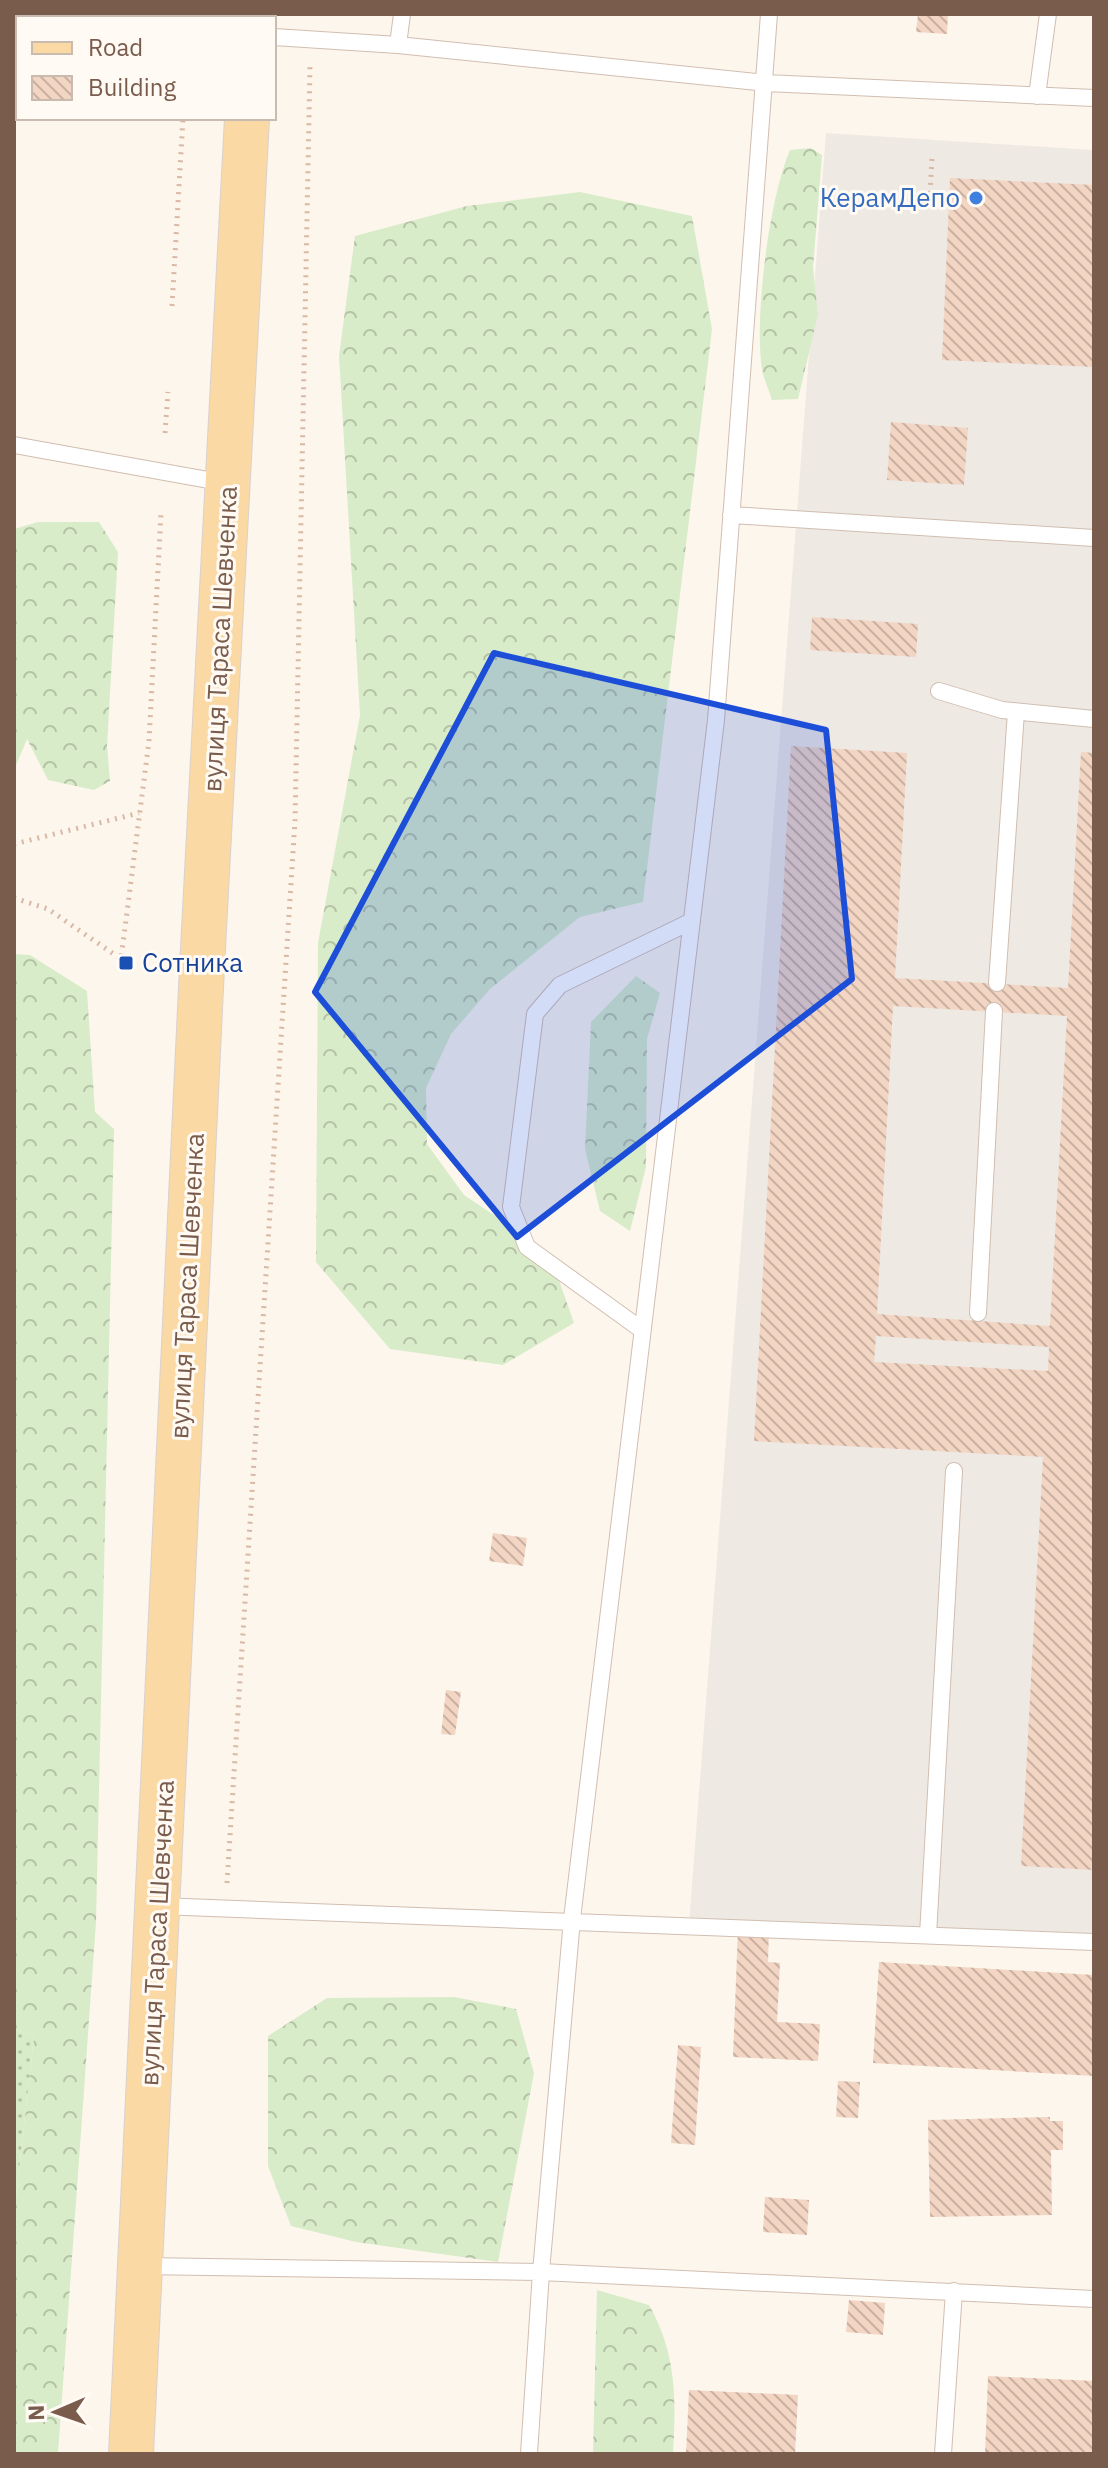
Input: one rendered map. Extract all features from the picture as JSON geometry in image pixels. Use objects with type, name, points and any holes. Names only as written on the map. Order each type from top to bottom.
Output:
[{"type":"main road","name":"вулиця Тараса Шевченка","points":[[131,2454],[247,120]]},
{"type":"lane","points":[[398,45],[402,14]]},
{"type":"lane","points":[[529,2454],[541,2272],[572,1919],[716,720],[769,14]]},
{"type":"lane","points":[[1037,96],[1048,14]]},
{"type":"lane","points":[[276,37],[398,45],[766,83],[1094,98]]},
{"type":"lane","points":[[14,445],[228,483]]},
{"type":"lane","points":[[731,515],[1094,538]]},
{"type":"lane","points":[[939,691],[1016,712],[1094,719]]},
{"type":"lane","points":[[997,983],[1016,712]]},
{"type":"lane","points":[[642,1330],[527,1247],[511,1207],[535,1014],[560,985],[692,921]]},
{"type":"lane","points":[[978,1313],[994,1011]]},
{"type":"lane","points":[[928,1935],[954,1471]]},
{"type":"lane","points":[[158,1906],[572,1919],[1094,1942]]},
{"type":"lane","points":[[142,2266],[541,2272],[1094,2299]]},
{"type":"lane","points":[[943,2454],[954,2291]]},
{"type":"path","points":[[225,1907],[295,821],[310,39]]},
{"type":"path","points":[[172,306],[183,120]]},
{"type":"path","points":[[932,159],[930,194],[949,196]]},
{"type":"path","points":[[165,433],[168,392]]},
{"type":"path","points":[[14,898],[48,909],[121,959],[149,741],[161,513]]},
{"type":"path","points":[[14,844],[139,813]]},
{"type":"highlighted area","points":[[494,653],[826,730],[852,979],[517,1237],[315,992]]},
{"type":"shaded area","points":[[826,133],[1094,150],[1094,1942],[689,1924]]},
{"type":"green space","points":[[811,148],[822,155],[813,268],[818,315],[798,399],[772,400],[762,370],[760,348],[765,259],[782,171],[790,150]]},
{"type":"green space","points":[[580,192],[692,216],[712,329],[643,902],[580,917],[490,989],[451,1034],[426,1088],[427,1144],[464,1195],[512,1227],[555,1269],[574,1323],[503,1365],[390,1349],[316,1262],[318,943],[360,715],[339,356],[355,236],[467,206]]},
{"type":"green space","points":[[38,522],[99,522],[118,552],[107,746],[110,781],[94,790],[48,780],[27,739],[14,770],[14,529]]},
{"type":"green space","points":[[14,954],[30,955],[87,991],[95,1112],[114,1129],[96,1922],[58,2454],[14,2454],[14,2214],[34,2036],[14,2029]]},
{"type":"green space","points":[[636,976],[660,993],[647,1039],[646,1167],[630,1231],[600,1211],[585,1149],[591,1022]]},
{"type":"green space","points":[[454,1997],[516,2009],[534,2073],[498,2262],[356,2242],[291,2226],[268,2166],[268,2036],[327,1998]]},
{"type":"green space","points":[[14,2029],[34,2036],[14,2214]]},
{"type":"green space","points":[[597,2290],[649,2305],[658,2323],[673,2377],[673,2454],[593,2454]]},
{"type":"building","points":[[918,14],[948,14],[947,34],[916,32]]},
{"type":"building","points":[[950,178],[1094,185],[1094,367],[942,360]]},
{"type":"building","points":[[891,422],[968,428],[964,485],[887,480]]},
{"type":"building","points":[[812,617],[918,624],[916,657],[810,650]]},
{"type":"building","points":[[791,746],[907,753],[895,978],[1068,988],[1081,752],[1094,753],[1094,1870],[1021,1866],[1043,1457],[754,1441]],"holes":[[[893,1006],[1067,1016],[1050,1326],[877,1314]],[[876,1336],[1049,1347],[1048,1371],[874,1362]]]},
{"type":"building","points":[[493,1533],[527,1538],[523,1566],[489,1561]]},
{"type":"building","points":[[446,1690],[461,1692],[455,1735],[441,1734]]},
{"type":"building","points":[[738,1929],[769,1931],[768,1962],[780,1963],[777,2022],[820,2024],[818,2061],[733,2057]]},
{"type":"building","points":[[879,1962],[1094,1975],[1094,2076],[873,2063]]},
{"type":"building","points":[[678,2045],[701,2047],[695,2145],[671,2143]]},
{"type":"building","points":[[838,2081],[860,2082],[858,2118],[836,2117]]},
{"type":"building","points":[[1050,2117],[1050,2121],[1063,2121],[1063,2150],[1051,2150],[1052,2215],[930,2217],[928,2120]]},
{"type":"building","points":[[765,2197],[809,2200],[807,2235],[763,2232]]},
{"type":"building","points":[[849,2300],[885,2303],[883,2335],[846,2332]]},
{"type":"building","points":[[988,2376],[1094,2381],[1094,2454],[985,2454]]},
{"type":"building","points":[[689,2390],[798,2395],[795,2454],[686,2454]]},
{"type":"place","name":"КерамДепо","points":[[976,198]]},
{"type":"place","name":"Сотника","points":[[126,963]]}]
